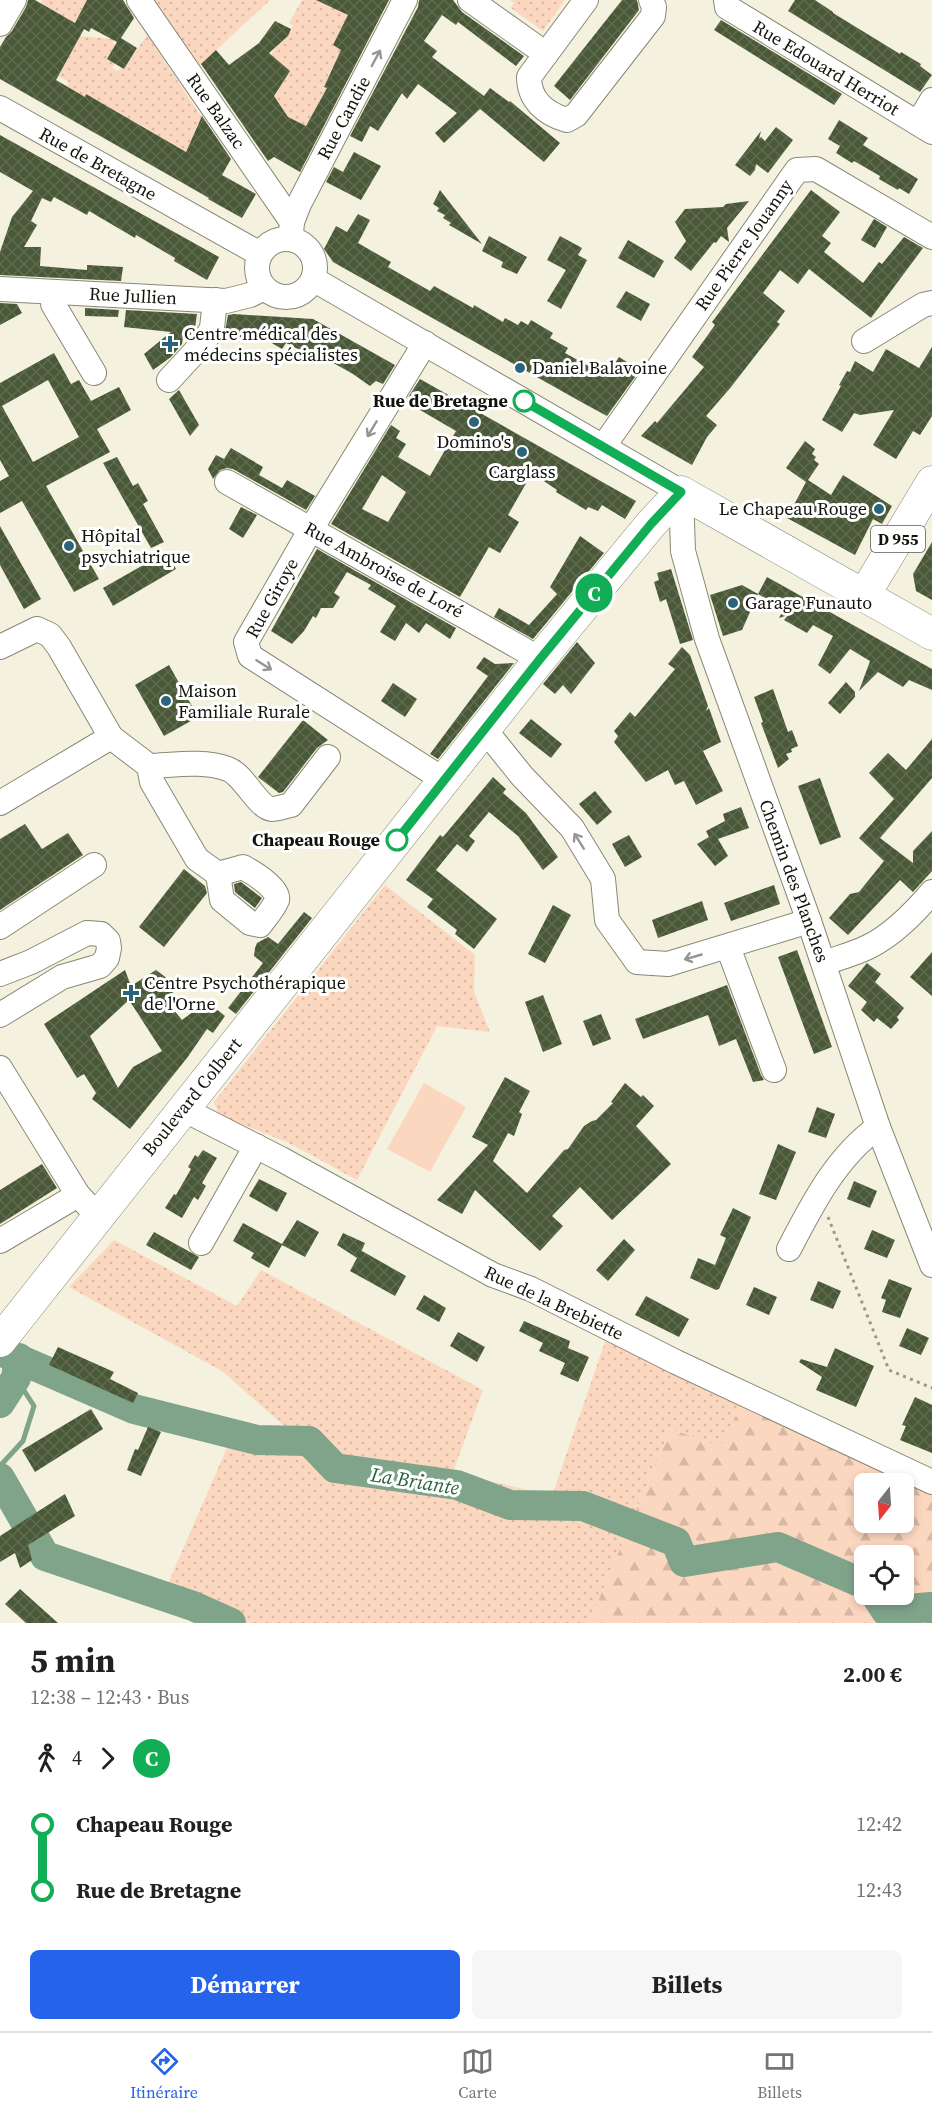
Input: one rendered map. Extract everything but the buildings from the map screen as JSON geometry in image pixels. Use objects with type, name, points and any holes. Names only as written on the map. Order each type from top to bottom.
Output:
[{"type":"main road","name":"D 955","points":[[864,595],[932,482]]},
{"type":"main road","points":[[681,492],[932,634]]},
{"type":"main road","name":"Boulevard Colbert","points":[[1,1339],[88,1206],[183,1109],[540,659],[651,524],[681,492]]},
{"type":"street","points":[[0,24],[14,0]]},
{"type":"street","name":"Rue Balzac","points":[[139,0],[291,231]]},
{"type":"street","name":"Rue Candie","points":[[291,231],[302,198],[405,0]]},
{"type":"street","points":[[470,0],[546,54]]},
{"type":"street","points":[[586,0],[530,77],[529,87],[535,100],[553,116],[567,120],[576,115],[653,16],[654,7],[651,0]]},
{"type":"street","name":"Rue Edouard Herriot","points":[[726,0],[727,7],[925,127]]},
{"type":"street","points":[[925,127],[932,100]]},
{"type":"street","name":"Rue de Bretagne","points":[[0,108],[260,254]]},
{"type":"street","name":"Rue Pierre Jouanny","points":[[603,447],[797,170],[816,169],[932,237]]},
{"type":"street","points":[[291,231],[310,251],[315,261],[313,279],[302,292],[291,297],[279,297],[264,288],[256,268],[260,254],[266,246],[291,231]]},
{"type":"street","points":[[313,279],[681,492]]},
{"type":"street","name":"Rue Jullien","points":[[0,289],[226,301],[250,295],[264,288]]},
{"type":"street","points":[[54,292],[53,304],[94,373]]},
{"type":"street","points":[[169,380],[204,342],[212,328],[215,300]]},
{"type":"street","points":[[864,341],[923,305],[932,303]]},
{"type":"street","name":"Rue Giroye","points":[[425,344],[311,529],[246,642],[250,656],[444,780]]},
{"type":"street","name":"Rue Ambroise de Loré","points":[[227,482],[540,659]]},
{"type":"street","name":"Chemin des Planches","points":[[681,492],[682,551],[706,639],[824,963],[878,1127],[932,1264]]},
{"type":"street","points":[[0,647],[37,629],[50,635],[59,646],[111,737],[149,766],[198,763],[230,770],[250,787],[264,807],[272,809],[291,805],[328,757]]},
{"type":"street","points":[[485,730],[522,776],[572,828],[603,879],[607,920],[637,962],[668,964],[809,921]]},
{"type":"street","points":[[0,803],[111,737]]},
{"type":"street","points":[[149,766],[152,782],[197,859],[218,874]]},
{"type":"street","points":[[0,927],[94,865]]},
{"type":"street","points":[[824,963],[868,947],[886,936],[915,912],[932,892]]},
{"type":"street","points":[[0,974],[31,962],[87,933],[101,934],[108,941],[109,948],[106,958],[100,966],[62,977],[0,1015]]},
{"type":"street","points":[[728,947],[774,1070]]},
{"type":"street","points":[[0,1068],[88,1206],[0,1241]]},
{"type":"street","name":"Rue de la Brebiette","points":[[183,1109],[256,1146],[493,1275],[531,1289],[676,1362],[932,1482]]},
{"type":"street","points":[[789,1249],[826,1182],[863,1138],[878,1127]]},
{"type":"street","points":[[201,1243],[256,1146]]},
{"type":"path","points":[[819,1195],[889,1370],[932,1388]]},
{"type":"green space","points":[[42,0],[88,0],[75,23],[41,3]]},
{"type":"green space","points":[[155,0],[270,0],[198,67],[153,2]]},
{"type":"green space","points":[[302,0],[325,0],[349,10],[347,15],[359,21],[337,37],[333,45],[343,51],[328,75],[330,76],[324,86],[327,88],[306,126],[299,123],[293,133],[274,116],[283,109],[273,97],[290,71],[271,55],[282,35],[287,37],[293,26],[289,23]]},
{"type":"green space","points":[[510,0],[565,0],[543,31],[511,8],[514,3]]},
{"type":"green space","points":[[147,35],[203,119],[198,124],[185,154],[146,128],[86,95],[83,100],[63,93],[69,82],[58,76],[80,36],[115,39],[113,43],[115,45],[107,59],[115,64],[112,68],[118,71],[121,67],[124,69]]},
{"type":"green space","points":[[385,885],[475,955],[474,992],[490,1032],[437,1026],[357,1180],[289,1143],[219,1115],[214,1102]]},
{"type":"green space","points":[[424,1083],[466,1107],[430,1172],[387,1149]]},
{"type":"green space","points":[[114,1240],[237,1306],[261,1270],[483,1390],[453,1472],[552,1496],[606,1339],[742,1403],[722,1447],[670,1429],[589,1623],[204,1623],[159,1604],[230,1441],[291,1432],[222,1371],[69,1287]]},
{"type":"green space","points":[[742,1403],[888,1473],[854,1473],[854,1533],[914,1533],[914,1485],[932,1494],[932,1623],[589,1623],[670,1429],[721,1446]]},
{"type":"waterway","name":"La Briante","points":[[0,1351],[134,1409],[257,1440],[309,1441],[335,1468],[457,1485],[510,1505],[583,1506],[676,1542],[684,1562],[778,1547],[854,1580]]},
{"type":"waterway","points":[[0,1403],[16,1378],[19,1358]]},
{"type":"waterway","points":[[0,1466],[23,1441],[34,1406],[16,1378]]},
{"type":"waterway","points":[[0,1478],[45,1556],[193,1606],[231,1623]]},
{"type":"waterway","name":"La Briante","points":[[882,1605],[886,1611],[931,1607],[932,1609]]},
{"type":"bus line","name":"C","points":[[397,840],[540,659],[651,524],[681,492],[524,401]]},
{"type":"place","name":"Centre médical des médecins spécialistes","points":[[170,344]]},
{"type":"place","name":"Daniel Balavoine","points":[[520,368]]},
{"type":"place","name":"Rue de Bretagne","points":[[524,401]]},
{"type":"place","name":"Domino's","points":[[474,422]]},
{"type":"place","name":"Carglass","points":[[522,452]]},
{"type":"place","name":"Le Chapeau Rouge","points":[[879,509]]},
{"type":"place","name":"Hôpital psychiatrique","points":[[69,546]]},
{"type":"place","name":"Garage Funauto","points":[[733,603]]},
{"type":"place","name":"Maison Familiale Rurale","points":[[166,701]]},
{"type":"place","name":"Chapeau Rouge","points":[[397,840]]},
{"type":"place","name":"Centre Psychothérapique de l'Orne","points":[[131,993]]}]
